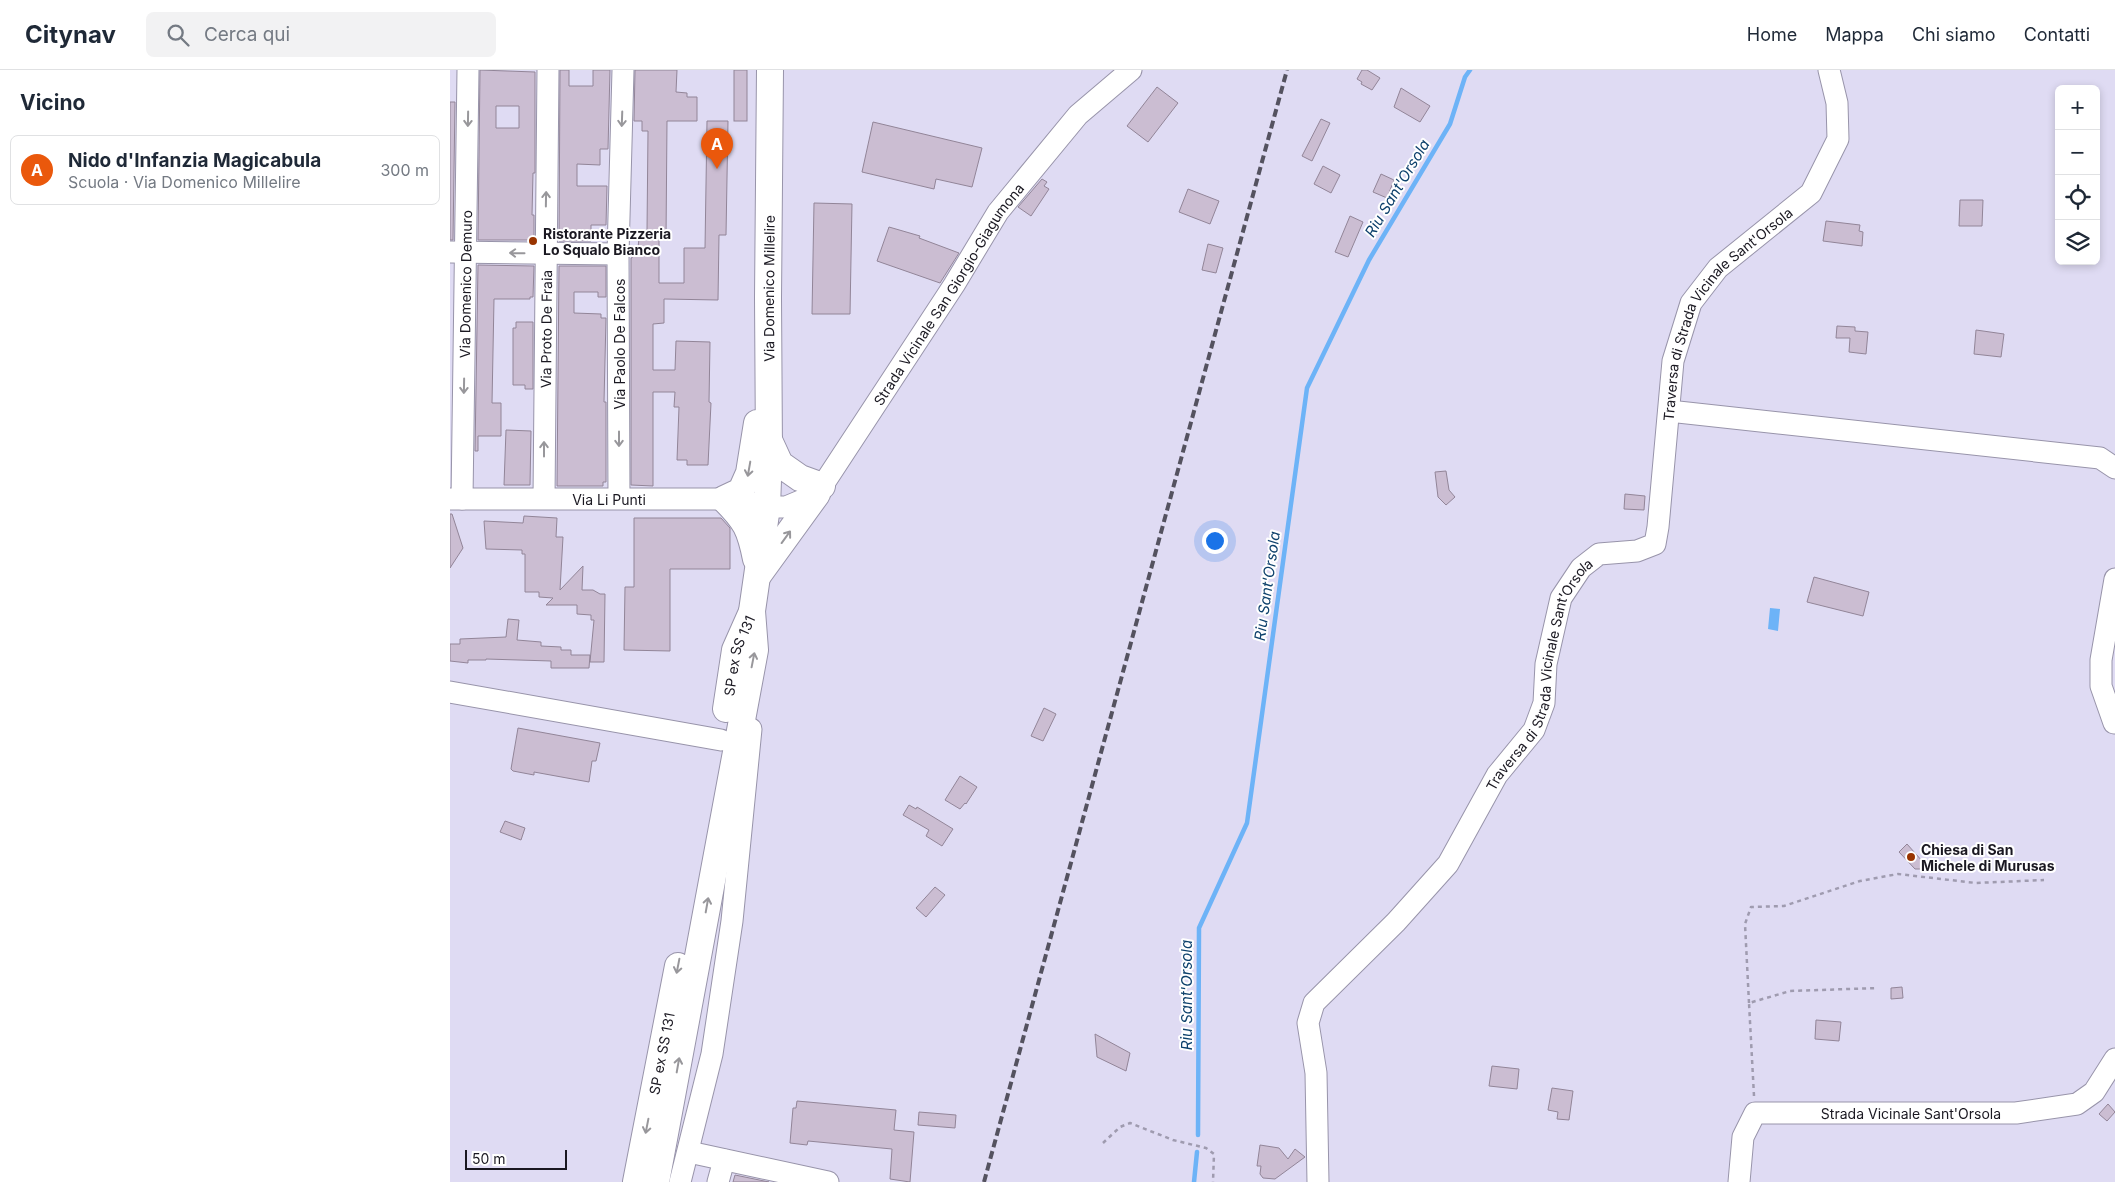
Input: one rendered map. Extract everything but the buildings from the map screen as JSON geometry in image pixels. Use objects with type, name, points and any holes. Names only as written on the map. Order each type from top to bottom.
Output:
[{"type":"main road","name":"Via Domenico Millelire","points":[[752,611],[767,507],[769,439],[770,70]]},
{"type":"main road","points":[[758,573],[748,527],[740,515],[724,499],[742,490],[749,474],[751,449],[768,370]]},
{"type":"main road","points":[[758,573],[819,490],[780,464],[769,439]]},
{"type":"main road","name":"SP ex SS 131","points":[[656,1182],[755,650],[752,611]]},
{"type":"main road","name":"SP ex SS 131","points":[[636,1182],[721,740],[735,650],[752,611]]},
{"type":"street","name":"Via Domenico Demuro","points":[[456,499],[458,252],[468,70]]},
{"type":"street","name":"Via Proto De Fraia","points":[[544,498],[548,70]]},
{"type":"street","name":"Via Paolo De Falcos","points":[[619,498],[618,254],[624,70]]},
{"type":"street","name":"Strada Vicinale San Giorgio-Giagumona","points":[[819,490],[959,277],[998,212],[1078,115],[1131,70]]},
{"type":"street","name":"Traversa di Strada Vicinale Sant'Orsola","points":[[1318,1182],[1316,1073],[1308,1023],[1314,1003],[1396,922],[1448,864],[1497,775],[1534,730],[1544,703],[1546,664],[1561,598],[1581,568],[1599,554],[1637,551],[1655,544],[1674,361],[1691,303],[1718,268],[1811,193],[1838,139],[1838,103],[1830,70]]},
{"type":"street","points":[[458,252],[618,254]]},
{"type":"street","points":[[1669,411],[2100,458],[2115,468]]},
{"type":"street","points":[[767,507],[786,507],[819,490]]},
{"type":"street","name":"Via Li Punti","points":[[456,499],[738,499],[767,507]]},
{"type":"street","points":[[2114,723],[2101,686],[2101,660],[2115,579]]},
{"type":"street","points":[[450,692],[721,740]]},
{"type":"street","points":[[680,1182],[712,1054],[732,921],[753,704],[745,700]]},
{"type":"street","name":"Strada Vicinale Sant'Orsola","points":[[1755,1113],[2025,1112],[2077,1104],[2094,1092],[2115,1059]]},
{"type":"street","points":[[1739,1182],[1743,1137],[1755,1113]]},
{"type":"street","points":[[688,1152],[828,1182]]},
{"type":"street","points":[[718,1182],[724,1160]]},
{"type":"path","points":[[1755,1113],[1745,924],[1751,907],[1784,906],[1860,881],[1898,874],[1976,883],[2044,880]]},
{"type":"path","points":[[1749,1003],[1790,991],[1878,988]]},
{"type":"path","points":[[1103,1143],[1120,1127],[1130,1123],[1173,1140],[1206,1148],[1214,1154],[1213,1182]]},
{"type":"water","points":[[1770,608],[1780,609],[1778,631],[1768,629]]},
{"type":"waterway","name":"Riu Sant'Orsola","points":[[1198,1135],[1199,928],[1247,823],[1307,388],[1369,260],[1450,124],[1465,77],[1470,70]]},
{"type":"waterway","name":"Riu Sant'Orsola","points":[[1194,1182],[1197,1152]]},
{"type":"railway","points":[[984,1182],[1287,70]]},
{"type":"place","name":"Nido d'Infanzia Magicabula","points":[[717,169]]},
{"type":"place","name":"Ristorante Pizzeria Lo Squalo Bianco","points":[[533,241]]},
{"type":"place","name":"Chiesa di San Michele di Murusas","points":[[1911,857]]}]
